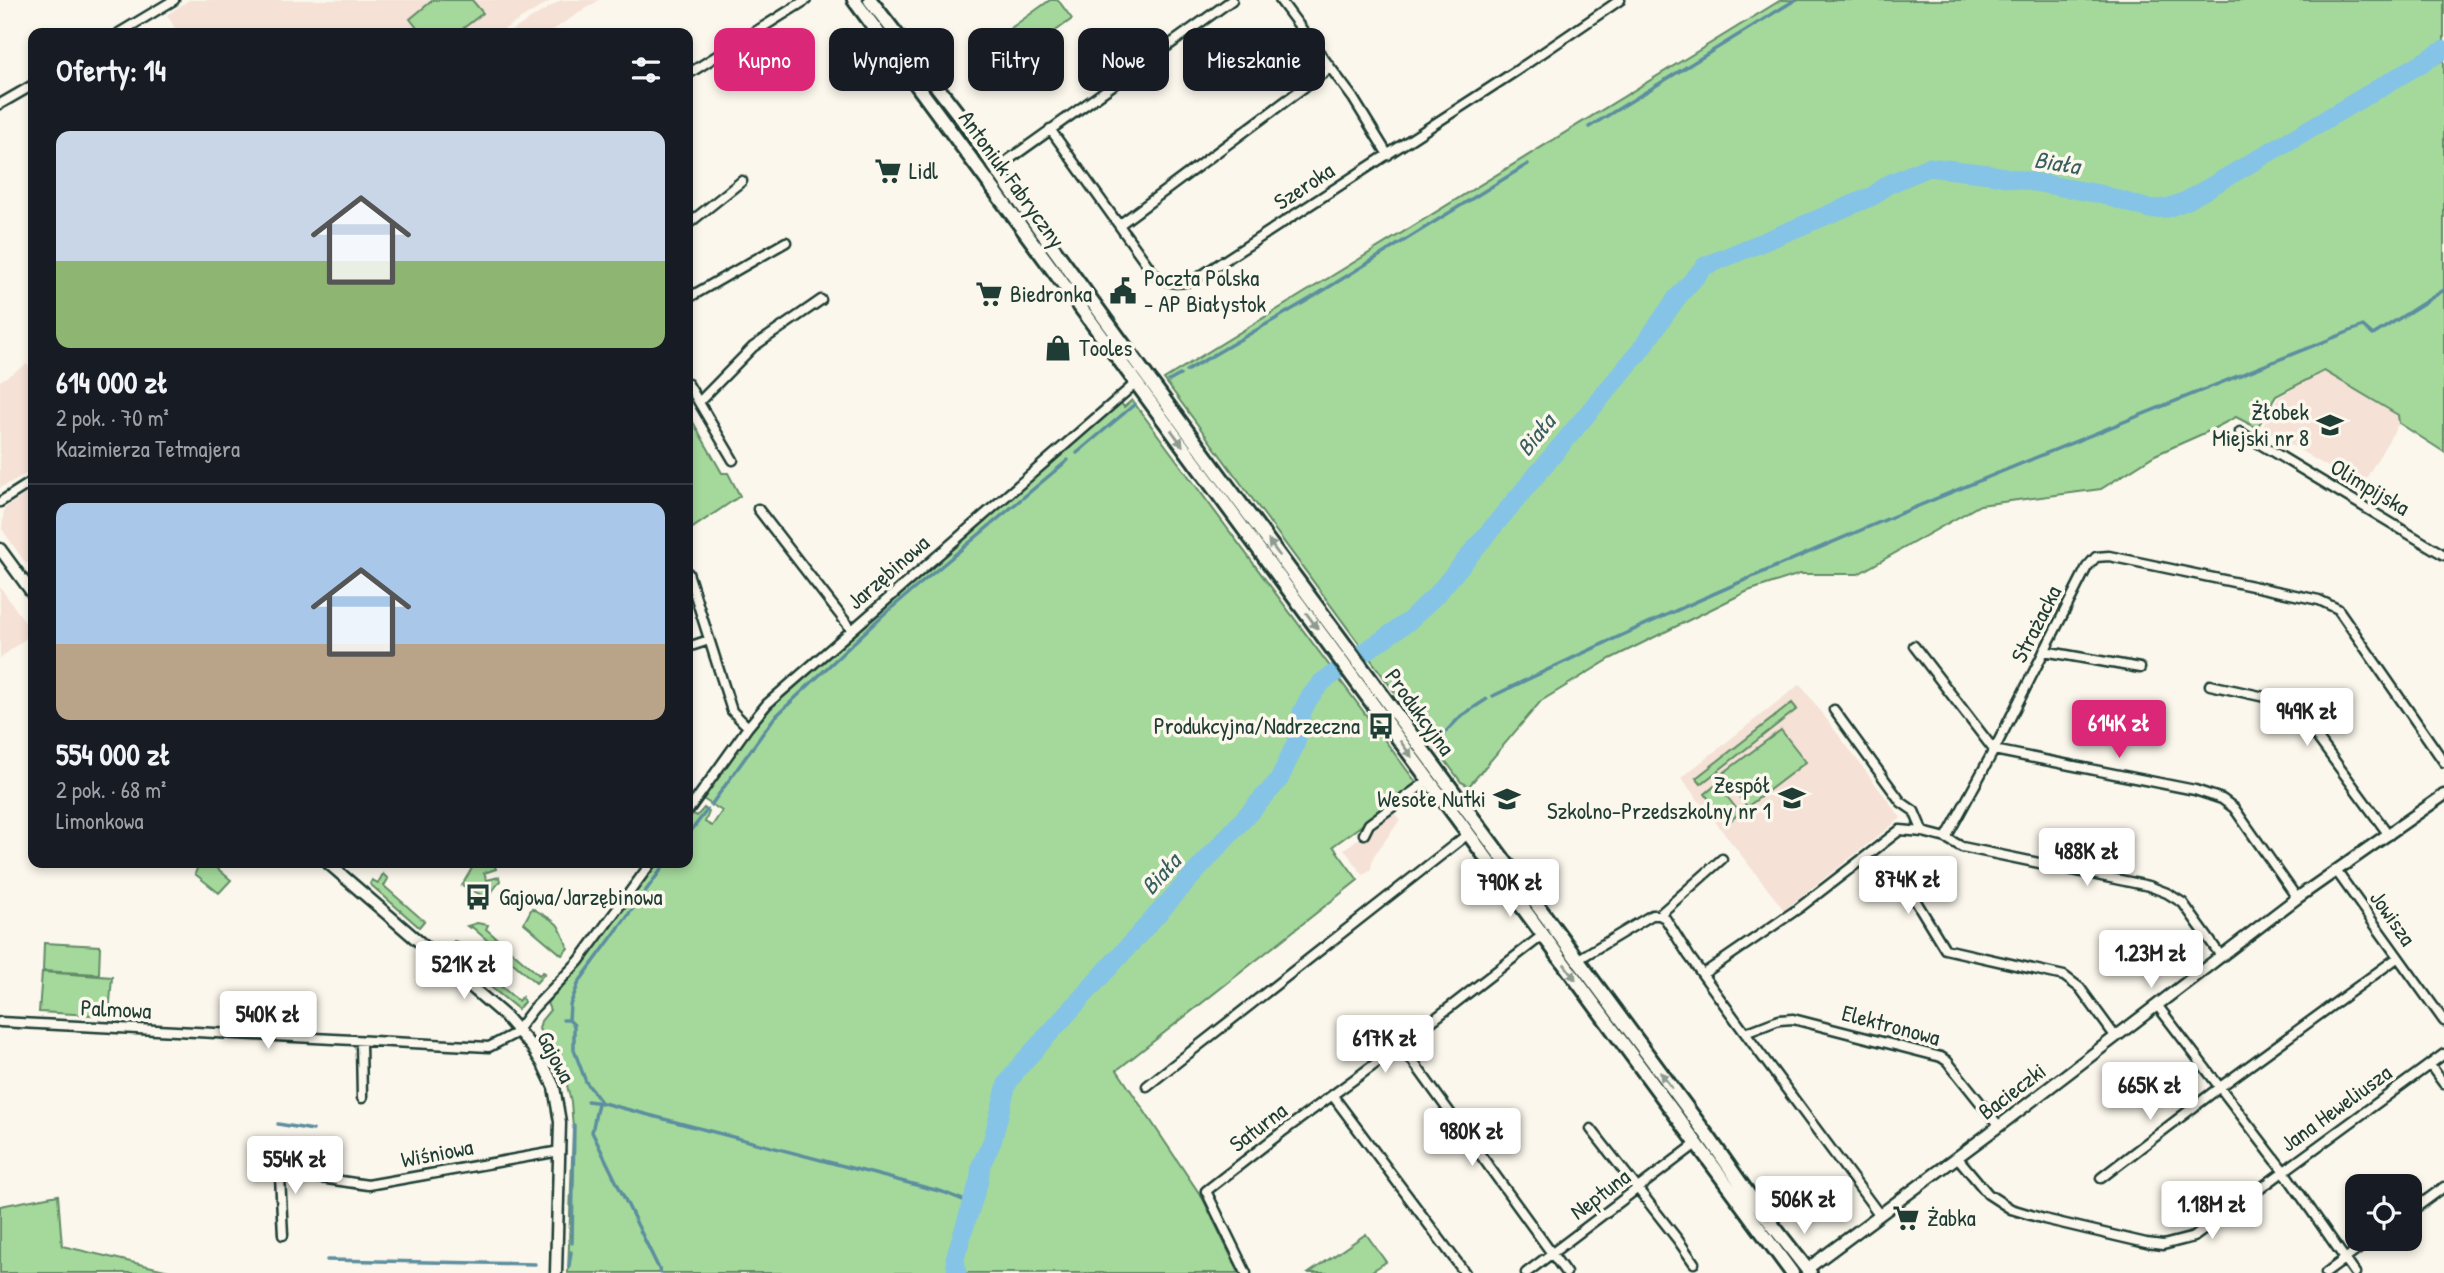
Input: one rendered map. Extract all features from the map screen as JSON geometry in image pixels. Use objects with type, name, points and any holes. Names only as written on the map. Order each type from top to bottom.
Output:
[{"type":"main road","name":"Antoniuk Fabryczny","points":[[854,0],[985,179],[1142,381]]},
{"type":"main road","name":"Antoniuk Fabryczny","points":[[870,0],[997,167],[1142,381]]},
{"type":"main road","points":[[985,179],[997,167]]},
{"type":"main road","name":"Produkcyjna","points":[[1142,381],[1356,671],[1577,960],[1806,1271]]},
{"type":"main road","name":"Produkcyjna","points":[[1356,671],[1468,834],[1792,1273]]},
{"type":"main road","points":[[1696,1144],[1707,1135]]},
{"type":"street","points":[[127,28],[174,0]]},
{"type":"street","points":[[693,71],[806,0]]},
{"type":"street","points":[[997,167],[1232,0]]},
{"type":"street","points":[[1280,0],[1353,98],[1388,155]]},
{"type":"street","name":"Szeroka","points":[[1049,129],[1154,274],[1179,284],[1196,279],[1620,0]]},
{"type":"street","points":[[1119,225],[1330,68]]},
{"type":"street","points":[[0,104],[28,88]]},
{"type":"street","points":[[693,220],[742,181]]},
{"type":"street","points":[[693,295],[786,242]]},
{"type":"street","points":[[700,401],[754,347],[821,300]]},
{"type":"street","name":"Jarzębinowa","points":[[693,804],[767,704],[1142,381]]},
{"type":"street","points":[[693,391],[733,460]]},
{"type":"street","name":"Olimpijska","points":[[2240,432],[2444,555]]},
{"type":"street","points":[[0,502],[28,484]]},
{"type":"street","points":[[758,509],[851,629]]},
{"type":"street","points":[[0,549],[28,587]]},
{"type":"street","name":"Strażacka","points":[[1945,838],[1994,750],[2087,567],[2096,557],[2109,556],[2319,600],[2338,609],[2444,762]]},
{"type":"street","points":[[693,592],[733,711],[748,727]]},
{"type":"street","points":[[693,645],[709,640]]},
{"type":"street","points":[[1914,646],[1994,750],[2194,790],[2221,799],[2234,808],[2297,898]]},
{"type":"street","points":[[2044,651],[2140,668]]},
{"type":"street","points":[[2210,685],[2292,703],[2389,835]]},
{"type":"street","points":[[1834,710],[1900,802],[1913,811],[1923,832]]},
{"type":"street","points":[[1364,834],[1369,824],[1429,780]]},
{"type":"street","name":"Bacieczki","points":[[1806,1271],[2297,898],[2444,795]]},
{"type":"street","points":[[1703,974],[1798,909],[1900,830],[1923,832],[1962,846],[2149,886],[2167,893],[2183,904],[2221,956]]},
{"type":"street","points":[[1147,1086],[1468,834]]},
{"type":"street","points":[[1660,915],[1722,859]]},
{"type":"street","points":[[1895,867],[1945,949],[2064,975],[2080,988],[2115,1036]]},
{"type":"street","name":"Gajowa","points":[[334,868],[517,1029],[532,1047],[554,1087],[560,1122],[561,1151],[556,1273]]},
{"type":"street","points":[[517,1029],[587,951],[647,868]]},
{"type":"street","name":"Jowisza","points":[[2337,872],[2444,1021]]},
{"type":"street","points":[[1577,960],[1652,915],[1660,915],[1670,923],[1745,1033],[1879,1214]]},
{"type":"street","name":"Saturna","points":[[1246,1273],[1206,1191],[1543,935]]},
{"type":"street","points":[[2101,1178],[2217,1089],[2397,958]]},
{"type":"street","points":[[2157,1005],[2217,1089],[2283,1170],[2355,1273]]},
{"type":"street","name":"Elektronowa","points":[[1745,1033],[1779,1020],[1793,1019],[1941,1057],[1947,1060],[1999,1126]]},
{"type":"street","name":"Palmowa","points":[[0,1022],[488,1048],[504,1041],[517,1029]]},
{"type":"street","points":[[362,1042],[362,1098]]},
{"type":"street","points":[[1401,1045],[1566,1273]]},
{"type":"street","name":"Jana Heweliusza","points":[[1957,1157],[1988,1194],[2011,1209],[2163,1245],[2194,1237],[2444,1054]]},
{"type":"street","points":[[2430,1065],[2444,1084]]},
{"type":"street","points":[[1333,1096],[1465,1273]]},
{"type":"street","points":[[1591,1129],[1694,1263]]},
{"type":"street","name":"Neptuna","points":[[1526,1273],[1696,1144]]},
{"type":"street","name":"Wiśniowa","points":[[279,1172],[368,1185],[561,1151]]},
{"type":"street","points":[[279,1157],[284,1236]]},
{"type":"street","points":[[2422,1203],[2444,1187]]},
{"type":"street","points":[[2326,1273],[2356,1251]]},
{"type":"shaded area","points":[[189,0],[552,0],[506,28],[175,28],[167,15]]},
{"type":"shaded area","points":[[561,0],[599,0],[556,28],[516,28]]},
{"type":"shaded area","points":[[28,366],[28,473],[0,488],[0,381]]},
{"type":"shaded area","name":"Żłobek Miejski nr 8","points":[[2324,371],[2398,416],[2399,423],[2365,480],[2355,483],[2262,428],[2279,397]]},
{"type":"shaded area","points":[[28,492],[26,564],[2,529],[4,509]]},
{"type":"shaded area","points":[[0,587],[28,626],[28,637],[0,658]]},
{"type":"shaded area","name":"Zespół Szkolno-Przedszkolny nr 1","points":[[1800,684],[1901,818],[1784,910],[1681,778]]},
{"type":"shaded area","points":[[1394,813],[1400,820],[1373,857],[1371,869],[1363,875],[1344,849]]},
{"type":"green space","points":[[433,0],[472,0],[483,13],[464,28],[417,28],[410,19]]},
{"type":"green space","points":[[1050,0],[1058,0],[1072,19],[1060,28],[1011,28]]},
{"type":"green space","points":[[1781,0],[2444,0],[2444,452],[2399,423],[2398,415],[2324,371],[2276,396],[2257,428],[2236,417],[2155,455],[2101,489],[1980,505],[1858,574],[1800,574],[1748,591],[1610,659],[1541,701],[1469,786],[1461,782],[1164,379]]},
{"type":"green space","points":[[1132,400],[1418,785],[1333,846],[1358,880],[1117,1070],[1203,1199],[1239,1273],[568,1273],[573,1128],[571,1102],[566,1081],[539,1029],[541,1021],[550,1010],[547,1003],[582,965],[652,868],[693,868],[693,814],[697,816],[704,808],[709,812],[705,822],[712,826],[722,811],[703,799],[752,730],[772,707],[1121,403],[1124,407]]},
{"type":"green space","points":[[693,422],[722,473],[728,473],[740,496],[693,528]]},
{"type":"green space","points":[[1792,703],[1797,709],[1701,784],[1696,778]]},
{"type":"green space","points":[[1781,730],[1806,762],[1747,807],[1722,774]]},
{"type":"green space","points":[[1717,784],[1740,813],[1727,823],[1705,794]]},
{"type":"green space","points":[[197,868],[217,868],[231,880],[219,893],[195,874]]},
{"type":"green space","points":[[472,868],[496,868],[484,873],[487,880],[499,877],[500,881],[487,898],[462,885]]},
{"type":"green space","points":[[383,874],[388,879],[384,886],[424,921],[419,927],[370,884],[372,880],[378,883]]},
{"type":"green space","points":[[532,908],[559,926],[568,948],[562,955],[524,923]]},
{"type":"green space","points":[[477,923],[488,925],[486,929],[539,975],[545,973],[536,983],[472,927],[467,926]]},
{"type":"green space","points":[[454,941],[458,942],[455,946],[518,1001],[522,997],[524,1002],[518,1009],[452,956],[449,950]]},
{"type":"green space","points":[[44,943],[100,946],[99,974],[43,971]]},
{"type":"green space","points":[[42,972],[112,977],[109,1016],[39,1012]]},
{"type":"green space","points":[[58,1195],[62,1246],[178,1273],[0,1273],[0,1206]]},
{"type":"green space","points":[[1366,1234],[1386,1262],[1369,1273],[1309,1273]]},
{"type":"waterway","points":[[1589,127],[1795,0]]},
{"type":"waterway","name":"Biała","points":[[957,1273],[955,1258],[979,1181],[981,1165],[992,1142],[1007,1084],[1018,1068],[1279,780],[1296,743],[1302,712],[1322,682],[1409,621],[1438,593],[1639,352],[1676,299],[1705,266],[1873,196],[1887,185],[1928,167],[1989,174],[2100,194],[2149,209],[2167,208],[2186,201],[2444,50]]},
{"type":"waterway","points":[[1186,371],[1308,300],[1528,164]]},
{"type":"waterway","points":[[1493,696],[1708,596],[2034,458],[2363,326],[2373,335],[2444,290]]},
{"type":"waterway","points":[[1169,381],[1180,375]]},
{"type":"waterway","points":[[1077,453],[1135,404]]},
{"type":"waterway","points":[[711,805],[774,718],[883,615],[1068,460]]},
{"type":"waterway","points":[[1438,740],[1461,716],[1487,699]]},
{"type":"waterway","points":[[693,828],[707,810]]},
{"type":"waterway","points":[[569,1020],[570,1005],[579,982],[662,868]]},
{"type":"waterway","points":[[563,1020],[569,1020],[574,1025],[574,1050],[586,1082],[601,1102]]},
{"type":"waterway","points":[[587,1101],[943,1192],[973,1204]]},
{"type":"waterway","points":[[598,1103],[592,1132],[661,1273]]},
{"type":"waterway","points":[[278,1124],[313,1130]]},
{"type":"waterway","points":[[572,1243],[574,1125]]},
{"type":"waterway","points":[[569,1266],[571,1252]]},
{"type":"waterway","points":[[327,1260],[535,1264]]},
{"type":"place","name":"Lidl","points":[[888,171]]},
{"type":"place","name":"Poczta Polska - AP Białystok","points":[[1123,291]]},
{"type":"place","name":"Biedronka","points":[[989,294]]},
{"type":"place","name":"Tooles","points":[[1058,348]]},
{"type":"place","name":"Żłobek Miejski nr 8","points":[[2330,425]]},
{"type":"place","name":"Produkcyjna/Nadrzeczna","points":[[1381,726]]},
{"type":"place","name":"Zespół Szkolno-Przedszkolny nr 1","points":[[1792,798]]},
{"type":"place","name":"Wesołe Nutki","points":[[1507,799]]},
{"type":"place","name":"Gajowa/Jarzębinowa","points":[[478,897]]},
{"type":"place","name":"Żabka","points":[[1906,1218]]}]
